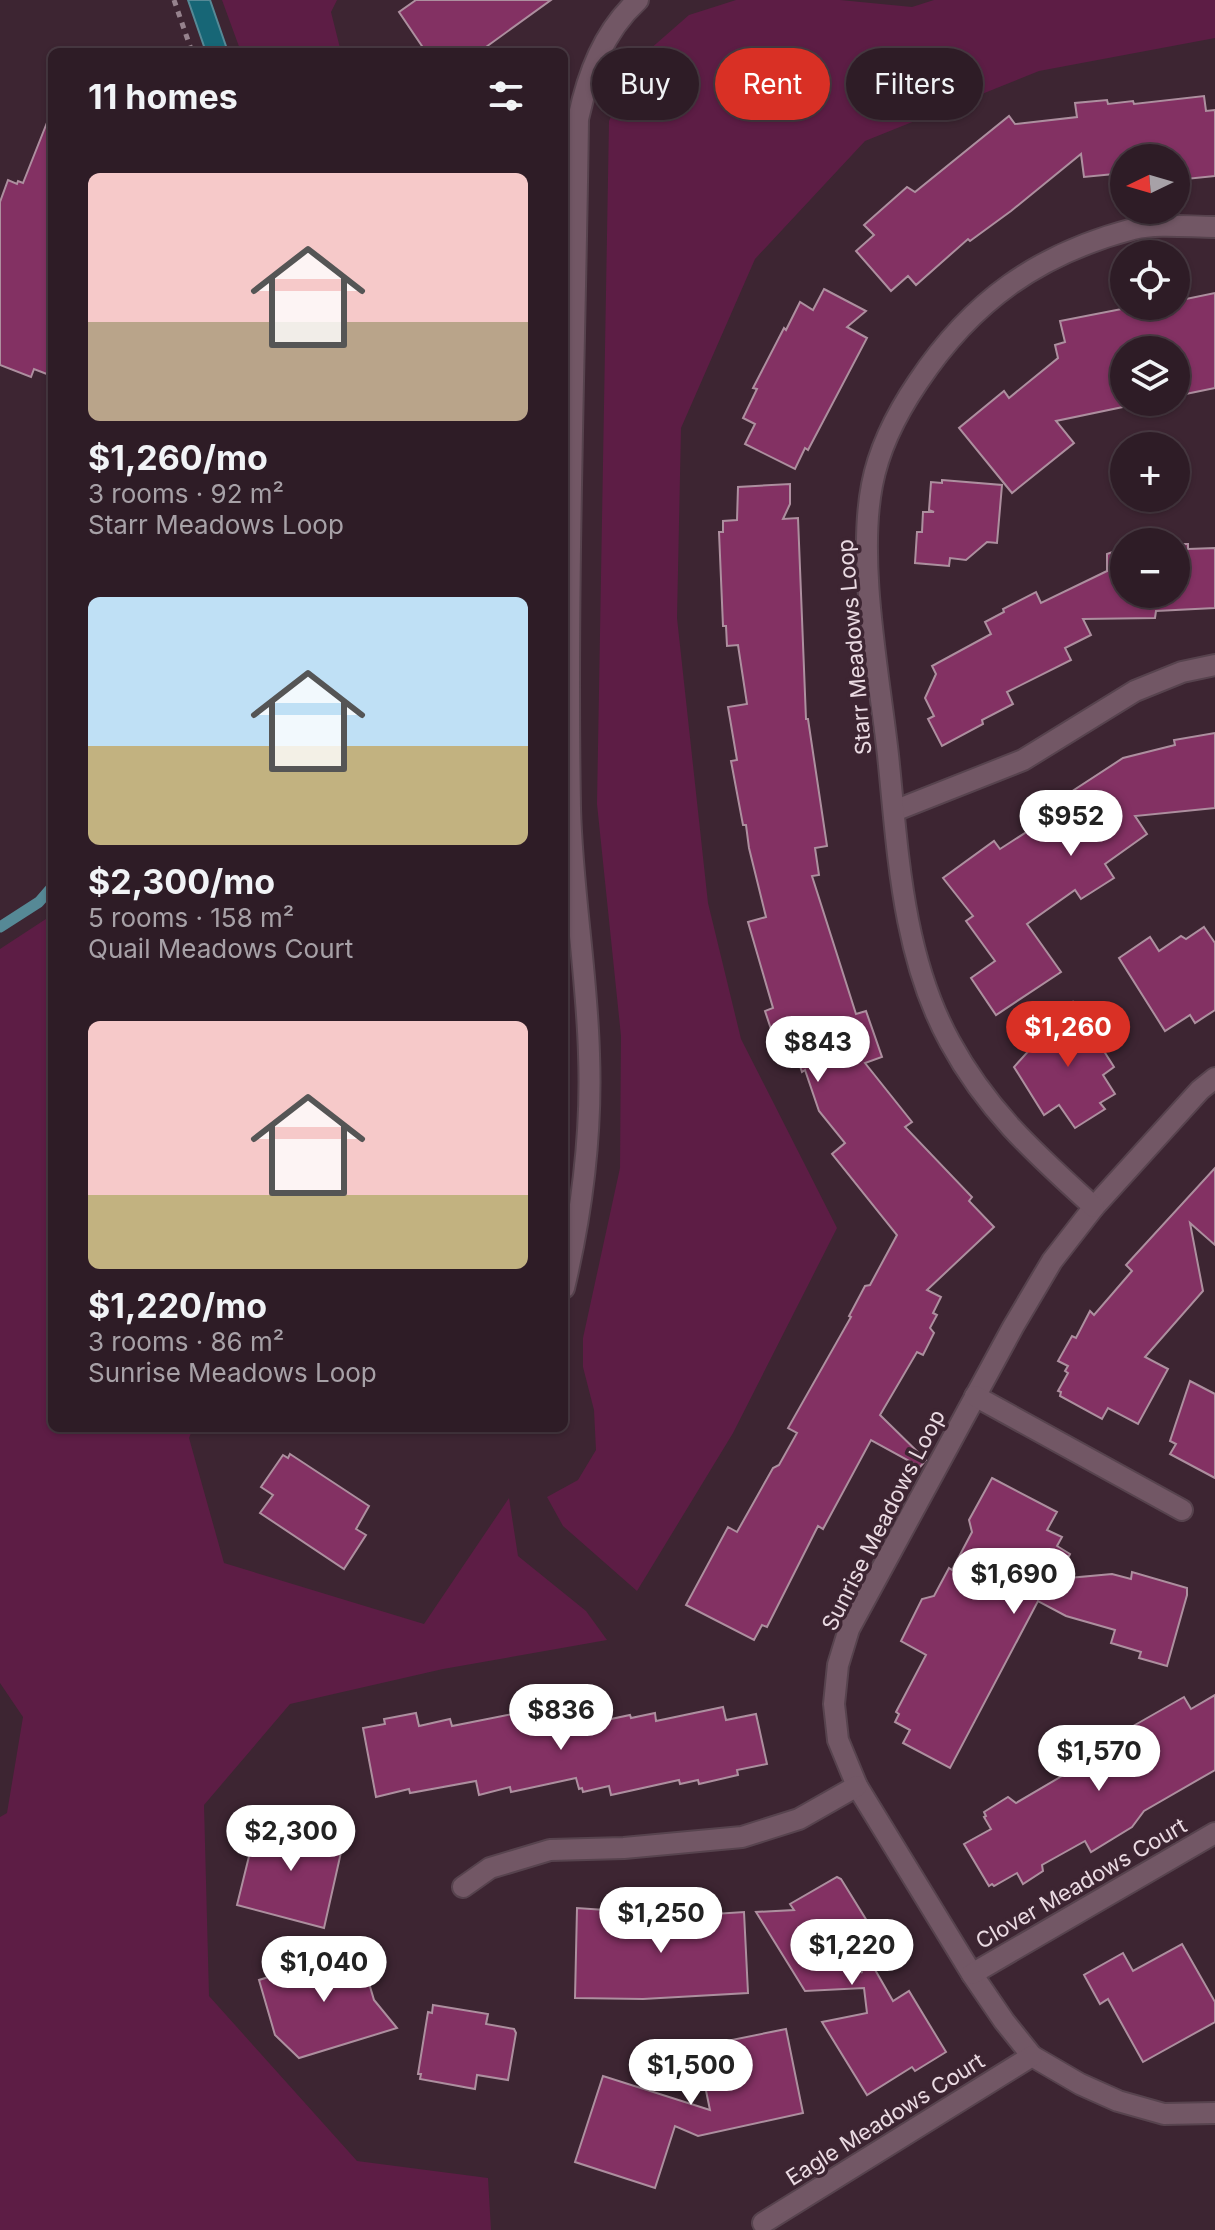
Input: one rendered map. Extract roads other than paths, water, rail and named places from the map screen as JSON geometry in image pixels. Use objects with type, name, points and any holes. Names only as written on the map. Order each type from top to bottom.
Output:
[{"type":"street","points":[[568,1270],[587,1151],[589,1054],[571,843],[569,737],[578,119],[587,80],[605,40],[638,0]]},
{"type":"street","name":"Starr Meadows Loop","points":[[1094,1207],[1018,1138],[978,1090],[948,1040],[926,990],[908,928],[871,598],[867,530],[872,484],[884,444],[904,402],[938,352],[975,311],[1029,271],[1073,249],[1137,228],[1215,227]]},
{"type":"street","points":[[894,811],[1023,760],[1135,691],[1182,672],[1215,665]]},
{"type":"street","name":"Sunrise Meadows Loop","points":[[1215,1078],[1200,1090],[1094,1207],[1052,1261],[849,1629],[838,1665],[834,1704],[838,1740],[857,1786],[972,1974],[1032,2056],[1080,2084],[1118,2101],[1164,2114],[1215,2113]]},
{"type":"street","points":[[975,1396],[1182,1510]]},
{"type":"street","points":[[463,1887],[490,1868],[550,1850],[624,1848],[742,1837],[799,1819],[857,1786]]},
{"type":"street","name":"Clover Meadows Court","points":[[972,1974],[1215,1833]]},
{"type":"street","name":"Eagle Meadows Court","points":[[763,2223],[1032,2056]]},
{"type":"water","points":[[188,0],[210,0],[227,48],[205,48]]},
{"type":"waterway","points":[[0,927],[39,902],[48,892]]}]
